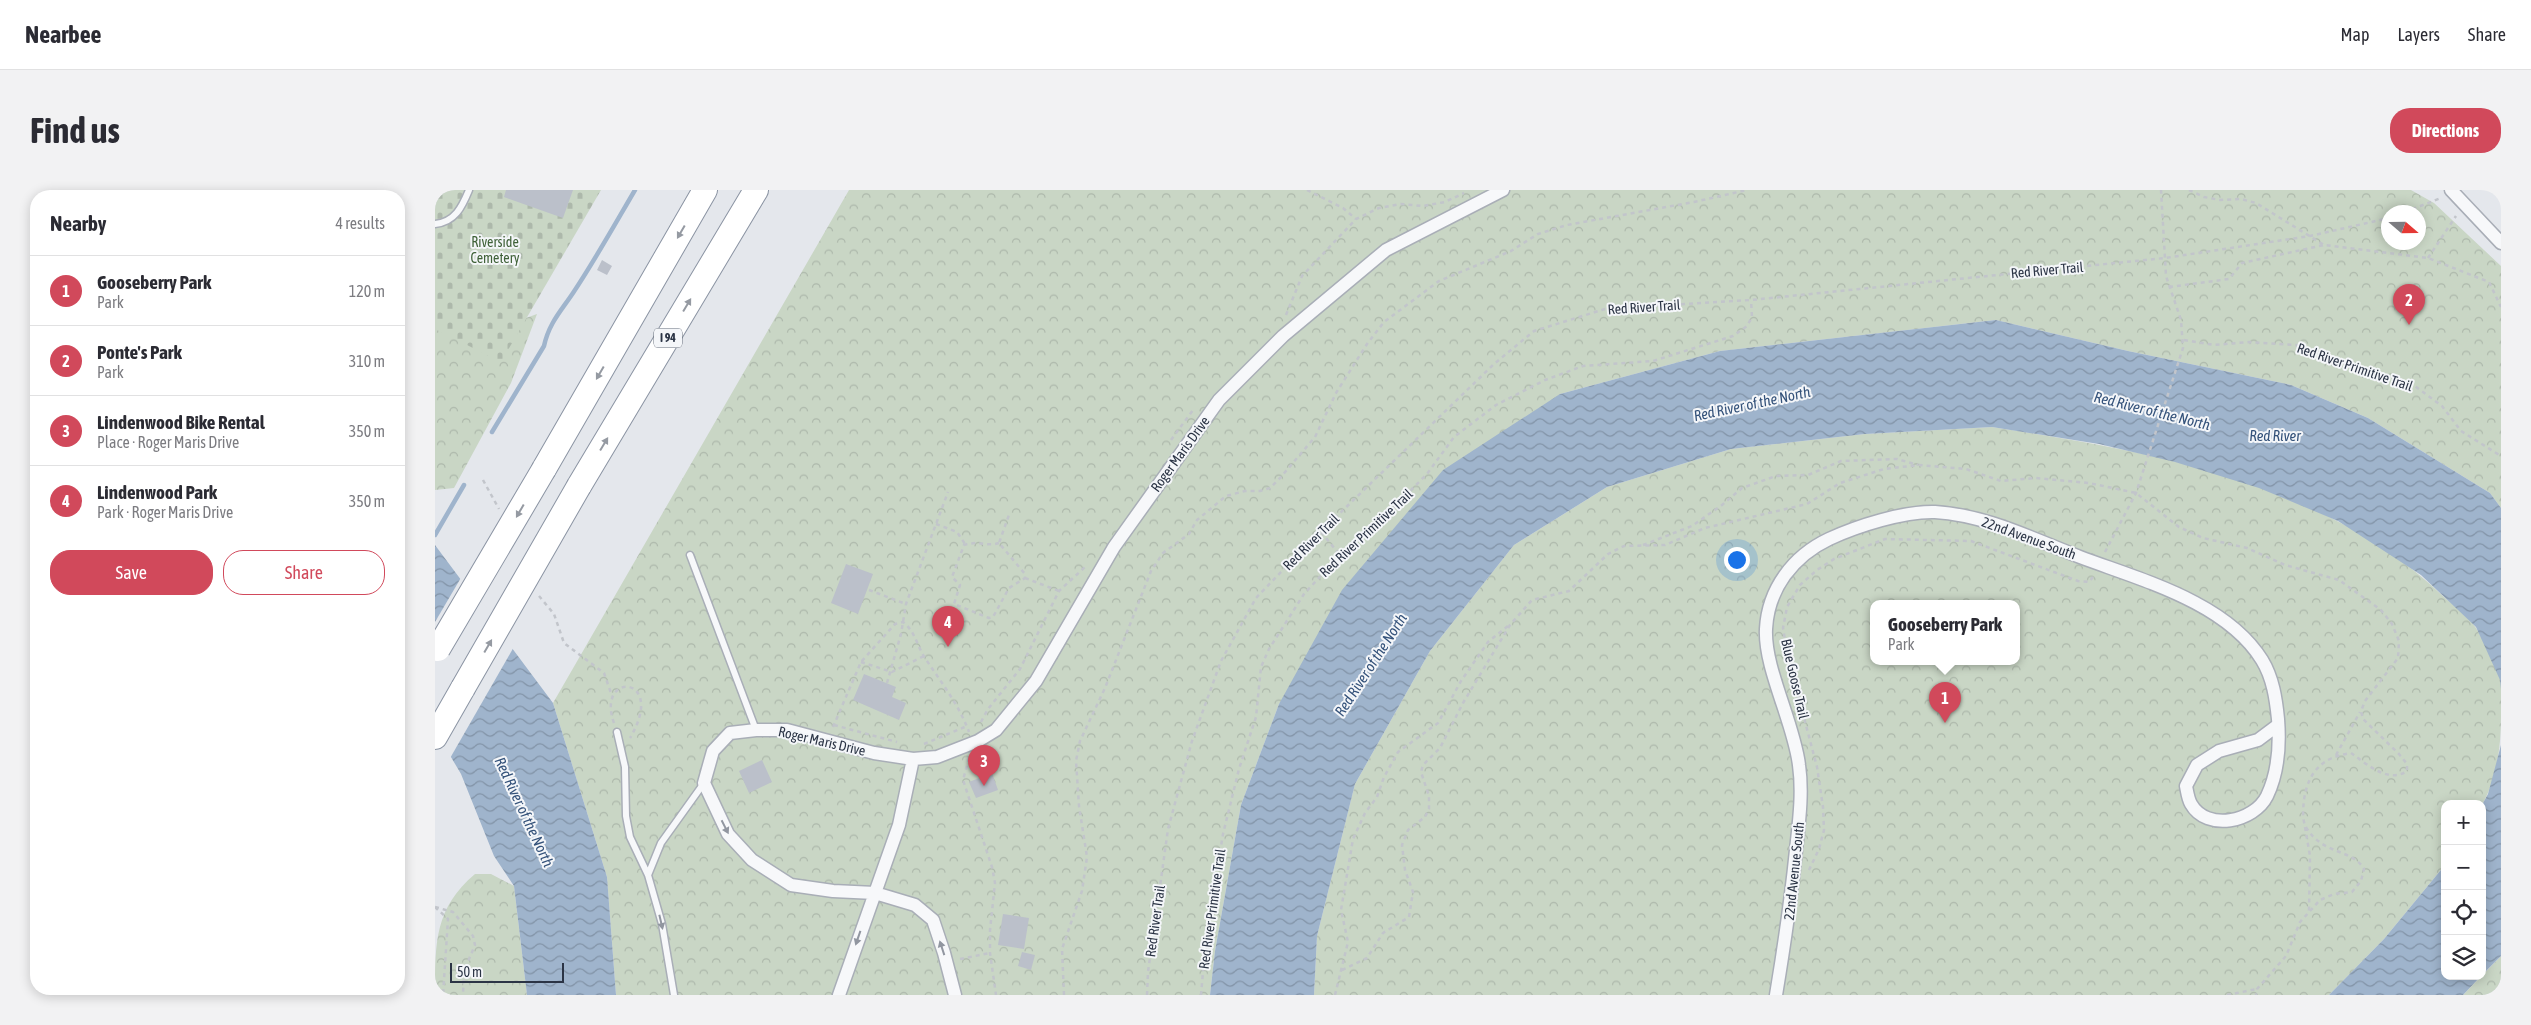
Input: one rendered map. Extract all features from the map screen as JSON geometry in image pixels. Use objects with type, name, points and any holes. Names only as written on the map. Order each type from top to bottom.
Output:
[{"type":"highway","points":[[435,655],[705,190]]},
{"type":"highway","name":"I 94","points":[[435,737],[579,486],[756,190]]},
{"type":"street","name":"Roger Maris Drive","points":[[704,783],[713,750],[730,733],[756,730],[787,730],[874,753],[913,759],[937,757],[996,730],[1036,681],[1114,547],[1219,400],[1283,336],[1387,250],[1503,190]]},
{"type":"street","points":[[2451,192],[2501,243]]},
{"type":"street","name":"22nd Avenue South","points":[[1776,995],[1790,912],[1801,807],[1800,766],[1791,726],[1770,662],[1765,630],[1771,601],[1784,575],[1802,556],[1828,539],[1887,519],[1932,512],[1962,516],[1993,523],[2162,588],[2215,614],[2244,637],[2263,662],[2275,692],[2278,725],[2276,768],[2266,799],[2248,815],[2226,822],[2205,818],[2191,804],[2186,786],[2197,765],[2219,751],[2257,740],[2278,725]]},
{"type":"street","points":[[839,995],[899,825],[913,759]]},
{"type":"street","points":[[704,783],[728,834],[752,860],[791,885],[875,893],[915,905],[933,920],[947,962],[955,995]]},
{"type":"lane","points":[[435,224],[445,223],[454,216],[463,205],[469,190]]},
{"type":"lane","points":[[690,555],[756,730]]},
{"type":"lane","points":[[617,732],[625,767],[626,816],[630,837],[648,875],[662,924],[675,995]]},
{"type":"lane","points":[[648,875],[661,843],[704,783]]},
{"type":"path","points":[[1307,190],[1343,208],[1356,219]]},
{"type":"path","points":[[1064,995],[1062,949],[1082,891],[1087,857],[1079,806],[1076,761],[1080,741],[1105,688],[1151,571],[1163,552],[1189,534],[1197,520],[1226,496],[1245,491],[1260,491],[1270,488],[1281,478],[1315,437],[1336,393],[1367,344],[1384,322],[1439,281],[1511,251],[1538,234],[1567,225],[1694,202],[1747,190]]},
{"type":"path","points":[[2161,190],[2165,258],[2169,287],[2181,320],[2184,340]]},
{"type":"path","points":[[2189,190],[2204,197],[2241,199],[2257,203],[2324,245]]},
{"type":"path","points":[[2421,205],[2451,192]]},
{"type":"path","points":[[2428,258],[2464,205]]},
{"type":"path","name":"Red River Trail","points":[[1147,995],[1148,972],[1168,829],[1192,741],[1221,661],[1256,598],[1494,364],[1534,332],[1605,308],[1751,300],[2165,258],[2310,236],[2381,220]]},
{"type":"path","points":[[2169,287],[2229,279],[2242,263],[2324,245],[2428,258],[2489,282],[2501,307]]},
{"type":"path","name":"Red River Primitive Trail","points":[[1201,995],[1206,937],[1223,834],[1239,769],[1256,717],[1261,667],[1269,649],[1304,594],[1340,555],[1389,512],[1427,474],[1453,437],[1496,405],[1545,380],[1583,366],[1653,361],[1733,336],[1747,326],[1752,317],[1751,300]]},
{"type":"path","name":"Red River Primitive Trail","points":[[2184,340],[2214,345],[2249,342],[2296,345],[2329,356],[2364,372],[2412,384],[2442,406],[2461,432],[2501,456]]},
{"type":"path","name":"Blue Goose Trail","points":[[1808,873],[1819,849],[1823,830],[1823,807],[1817,767],[1788,657],[1783,628],[1787,607],[1800,585],[1817,570],[1834,559],[1885,539],[1971,541],[2078,581],[2089,582],[2095,575],[2136,493],[2181,355],[2184,340]]},
{"type":"path","points":[[1642,546],[1692,526],[1742,488],[1777,476],[1808,475],[1841,460],[1897,458],[1919,465]]},
{"type":"path","points":[[1342,970],[1367,958],[1383,933],[1409,917],[1413,892],[1405,870],[1402,845],[1408,830],[1425,817],[1429,809],[1429,796],[1421,772],[1423,766],[1440,748],[1463,703],[1510,625],[1532,600],[1569,591],[1607,554],[1623,546],[1665,545],[1705,528],[1807,504],[1840,483],[1883,469],[1919,465],[1966,469],[2001,481],[2036,478],[2089,482],[2136,493],[2179,527],[2203,538],[2247,548],[2285,565],[2339,580],[2381,610],[2392,624],[2399,640],[2398,658],[2365,701],[2336,755]]},
{"type":"path","points":[[483,480],[502,516]]},
{"type":"path","points":[[887,683],[906,604],[948,492]]},
{"type":"path","points":[[999,543],[1010,512]]},
{"type":"path","points":[[936,524],[961,534],[965,544],[952,577],[960,585],[954,604],[989,618],[993,617],[1009,588],[1025,578]]},
{"type":"path","points":[[1321,532],[1340,555]]},
{"type":"path","points":[[965,544],[976,541],[991,545],[999,543]]},
{"type":"path","points":[[999,543],[1025,574],[1025,578]]},
{"type":"path","points":[[1025,578],[1059,591]]},
{"type":"path","points":[[535,590],[554,614],[564,643],[604,673],[612,696],[610,714],[617,732]]},
{"type":"path","points":[[869,590],[906,604]]},
{"type":"path","points":[[903,622],[911,628],[924,656],[959,709],[973,742],[963,780],[992,867],[995,883],[990,930],[990,953],[997,995]]},
{"type":"path","points":[[828,740],[861,662],[895,624],[903,622]]},
{"type":"path","points":[[1335,995],[1348,942],[1341,910],[1353,839],[1365,812],[1377,797],[1384,777],[1399,752],[1438,723],[1461,681],[1488,642],[1510,625]]},
{"type":"path","points":[[861,662],[889,672],[924,656]]},
{"type":"path","points":[[612,696],[618,688],[628,686],[636,689],[642,699],[635,728],[622,750]]},
{"type":"path","points":[[2309,912],[2310,856],[2303,809],[2307,783],[2322,763],[2336,755],[2351,753],[2379,772],[2391,776],[2401,776],[2407,771],[2407,764],[2363,719],[2361,710]]},
{"type":"path","points":[[834,725],[902,744]]},
{"type":"path","points":[[917,746],[967,726]]},
{"type":"path","points":[[2256,995],[2257,989],[2286,956],[2300,922],[2320,900],[2334,894],[2352,892],[2361,881],[2364,869],[2360,862],[2326,848],[2313,837],[2305,825]]},
{"type":"path","points":[[435,907],[448,919],[443,995]]},
{"type":"path","points":[[435,907],[453,912],[473,936],[475,945],[464,971],[463,995]]},
{"type":"path","points":[[947,962],[990,953]]},
{"type":"path","points":[[2227,995],[2247,989],[2257,989]]},
{"type":"green space","name":"Riverside Cemetery","points":[[435,190],[601,190],[501,362],[435,329]]},
{"type":"green space","points":[[849,190],[2411,190],[2434,203],[2501,266],[2501,508],[2490,493],[2368,418],[2291,385],[2128,351],[1996,320],[1720,351],[1560,394],[1279,704],[1241,805],[1215,951],[1210,995],[616,995],[607,877],[553,703]]},
{"type":"green space","points":[[537,314],[511,383],[454,488],[435,490],[435,329],[501,327]]},
{"type":"green space","points":[[1992,427],[2112,448],[2173,461],[2232,478],[2290,499],[2345,525],[2397,558],[2473,624],[2483,640],[2501,680],[2500,740],[2495,773],[2484,800],[2441,800],[2441,870],[2384,939],[2329,995],[1314,995],[1317,936],[1355,784],[1430,651],[1514,545],[1607,487],[1731,449],[1865,434]]},
{"type":"green space","points":[[475,874],[491,874],[514,886],[527,995],[435,995],[437,942],[440,927],[452,900]]},
{"type":"green space","points":[[2501,956],[2501,995],[2463,995],[2478,980],[2486,980],[2486,971]]},
{"type":"water","name":"Red River","points":[[1996,320],[2128,351],[2291,385],[2368,418],[2490,493],[2501,508],[2501,689],[2500,680],[2476,627],[2421,575],[2338,521],[2259,488],[2175,462],[2099,444],[1992,427],[1865,434],[1731,449],[1607,487],[1514,545],[1430,651],[1355,784],[1317,936],[1314,995],[1210,995],[1215,951],[1241,805],[1279,704],[1342,590],[1443,470],[1560,394],[1720,351]]},
{"type":"water","name":"Red River of the North","points":[[435,545],[553,703],[607,877],[616,995],[527,995],[514,886],[494,856],[461,774],[435,730]]},
{"type":"water","points":[[2501,745],[2501,956],[2486,971],[2485,800]]},
{"type":"water","points":[[2441,870],[2441,980],[2477,980],[2463,995],[2329,995],[2384,939]]},
{"type":"pier","points":[[462,576],[515,645],[449,760],[435,735],[435,622]]},
{"type":"building","points":[[506,190],[573,190],[563,218],[504,197]]},
{"type":"building","points":[[602,260],[612,266],[607,275],[597,270]]},
{"type":"building","points":[[846,564],[873,574],[858,614],[831,603]]},
{"type":"building","points":[[864,674],[896,687],[892,697],[906,703],[899,720],[853,700]]},
{"type":"building","points":[[762,760],[772,782],[749,793],[739,771]]},
{"type":"building","points":[[992,773],[998,790],[976,798],[969,782]]},
{"type":"building","points":[[1003,914],[1029,918],[1024,949],[998,945]]},
{"type":"building","points":[[1022,952],[1035,955],[1031,970],[1018,966]]},
{"type":"waterway","points":[[492,432],[544,346],[556,318],[589,268],[635,190]]},
{"type":"waterway","points":[[435,535],[464,485]]},
{"type":"place","name":"Ponte's Park","points":[[2409,325]]},
{"type":"place","name":"Lindenwood Park","points":[[948,647]]},
{"type":"place","name":"Gooseberry Park","points":[[1945,723]]},
{"type":"place","name":"Lindenwood Bike Rental","points":[[984,786]]}]
